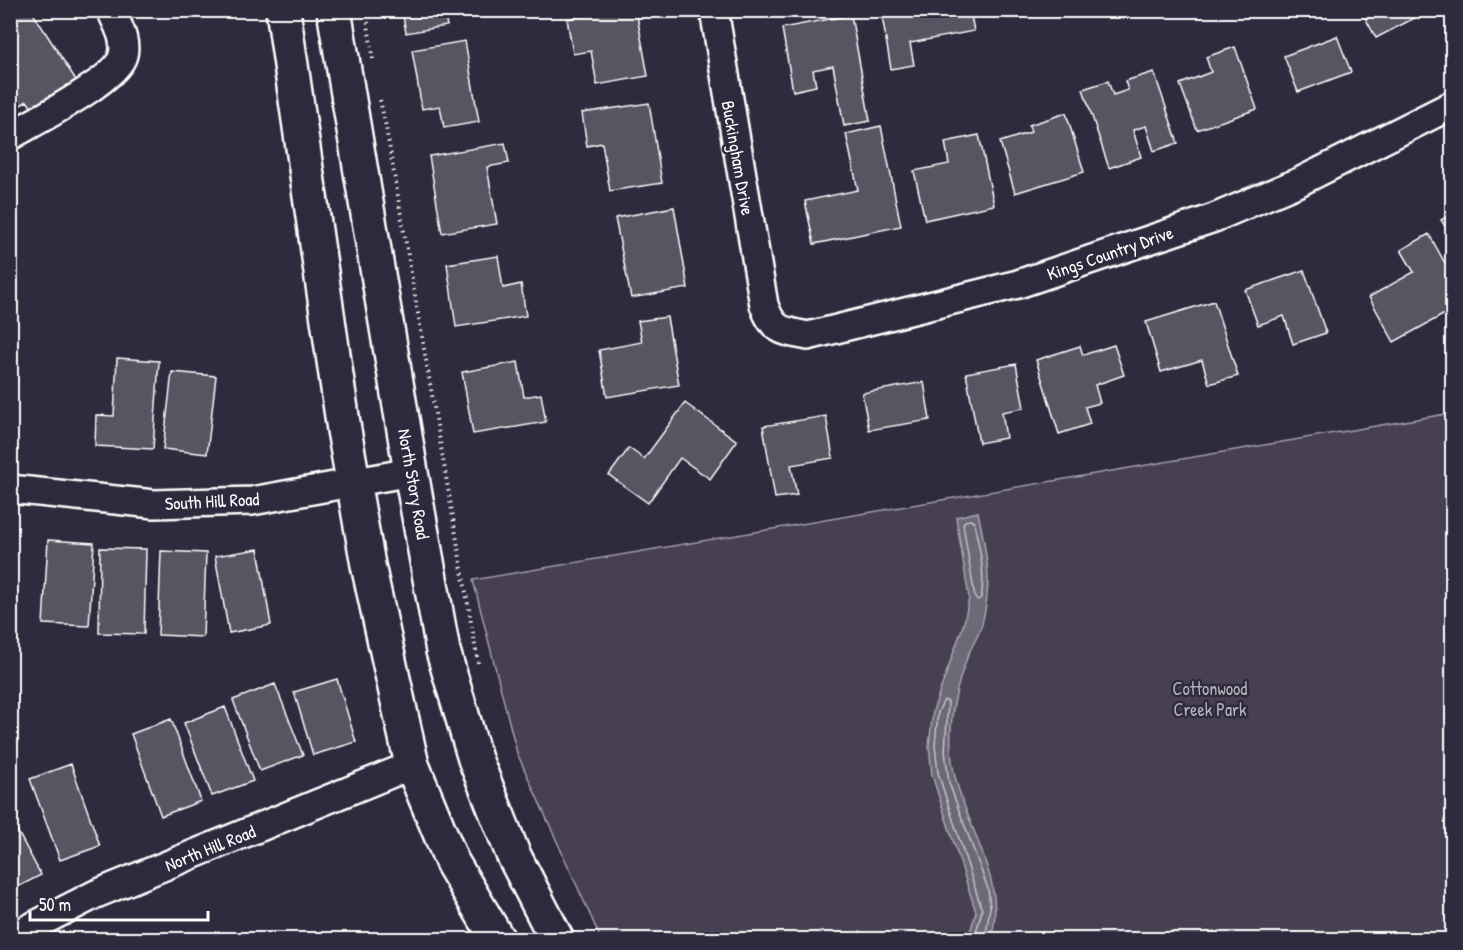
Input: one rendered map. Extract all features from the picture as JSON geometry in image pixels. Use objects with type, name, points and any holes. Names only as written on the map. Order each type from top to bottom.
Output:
[{"type":"main road","points":[[283,10],[353,484],[368,565],[412,765],[452,862],[498,939]]},
{"type":"main road","name":"North Story Road","points":[[334,10],[443,651],[475,759],[513,854],[557,939]]},
{"type":"street","points":[[10,136],[100,82],[120,65],[124,53],[123,41],[111,10]]},
{"type":"street","name":"Buckingham Drive","points":[[714,10],[764,304]]},
{"type":"street","name":"Kings Country Drive","points":[[764,304],[770,322],[786,332],[808,336],[1018,284],[1214,218],[1299,182],[1452,105]]},
{"type":"street","name":"South Hill Road","points":[[10,489],[154,504],[252,501],[411,472]]},
{"type":"street","name":"North Hill Road","points":[[10,938],[96,894],[412,765]]},
{"type":"path","points":[[366,10],[374,64]]},
{"type":"path","points":[[379,96],[479,669]]},
{"type":"green space","name":"Cottonwood Creek Park","points":[[1452,413],[1452,939],[601,939],[517,753],[473,580]]},
{"type":"water","points":[[978,512],[988,568],[987,594],[981,628],[963,669],[957,692],[952,715],[951,751],[954,774],[961,798],[980,846],[994,894],[995,917],[990,940],[968,939],[976,912],[932,775],[929,746],[933,711],[964,623],[969,598],[956,517]]},
{"type":"building","points":[[10,10],[31,10],[76,80],[32,108],[27,101],[11,111]]},
{"type":"building","points":[[402,10],[444,10],[447,26],[406,33]]},
{"type":"building","points":[[612,10],[636,10],[648,76],[597,85],[591,51],[573,54],[567,19]]},
{"type":"building","points":[[881,10],[970,10],[974,31],[910,43],[914,65],[891,69]]},
{"type":"building","points":[[1361,10],[1428,10],[1428,11],[1376,38]]},
{"type":"building","points":[[851,15],[870,121],[844,126],[833,66],[813,70],[816,86],[793,91],[782,28]]},
{"type":"building","points":[[1337,36],[1351,72],[1298,92],[1284,56]]},
{"type":"building","points":[[465,41],[479,122],[444,128],[440,106],[422,109],[412,50]]},
{"type":"building","points":[[1235,47],[1257,109],[1197,130],[1180,84],[1211,72],[1206,57]]},
{"type":"building","points":[[1154,72],[1178,143],[1154,151],[1146,126],[1133,130],[1141,157],[1109,168],[1083,89],[1108,81],[1113,95],[1128,90],[1125,81]]},
{"type":"building","points":[[649,103],[662,183],[610,191],[602,143],[587,146],[582,113]]},
{"type":"building","points":[[1066,113],[1084,172],[1015,193],[1000,142],[1031,132],[1029,125]]},
{"type":"building","points":[[881,126],[901,226],[814,244],[805,201],[858,190],[846,134]]},
{"type":"building","points":[[979,135],[994,205],[925,220],[914,171],[949,164],[945,142]]},
{"type":"building","points":[[505,143],[509,163],[487,167],[497,224],[442,233],[429,156]]},
{"type":"building","points":[[674,207],[688,288],[631,298],[615,218]]},
{"type":"building","points":[[1452,213],[1452,237],[1441,220]]},
{"type":"building","points":[[1429,234],[1452,276],[1452,310],[1394,342],[1369,297],[1414,272],[1401,250]]},
{"type":"building","points":[[498,256],[503,288],[521,284],[526,316],[456,327],[447,264]]},
{"type":"building","points":[[1304,270],[1326,333],[1293,344],[1284,316],[1258,325],[1245,290]]},
{"type":"building","points":[[1214,301],[1238,376],[1209,384],[1202,360],[1161,372],[1146,322]]},
{"type":"building","points":[[667,317],[679,385],[607,397],[599,350],[642,342],[638,321]]},
{"type":"building","points":[[1114,345],[1124,375],[1095,385],[1100,403],[1085,407],[1090,424],[1059,434],[1036,360],[1080,346],[1083,355]]},
{"type":"building","points":[[117,358],[159,361],[153,449],[95,446],[96,415],[114,416]]},
{"type":"building","points":[[518,362],[524,397],[541,394],[546,422],[473,434],[462,372]]},
{"type":"building","points":[[1016,364],[1024,408],[1002,412],[1006,438],[979,443],[966,373]]},
{"type":"building","points":[[172,372],[216,376],[207,454],[163,449]]},
{"type":"building","points":[[924,382],[930,420],[869,430],[862,393]]},
{"type":"building","points":[[685,403],[737,441],[710,479],[680,458],[648,503],[609,475],[629,448],[644,459]]},
{"type":"building","points":[[826,416],[833,458],[791,465],[797,495],[775,498],[763,426]]},
{"type":"building","points":[[48,540],[94,543],[89,626],[43,624]]},
{"type":"building","points":[[100,548],[146,549],[144,634],[99,633]]},
{"type":"building","points":[[258,549],[271,625],[229,633],[215,556]]},
{"type":"building","points":[[161,551],[206,553],[203,637],[158,635]]},
{"type":"building","points":[[337,679],[356,742],[313,755],[294,692]]},
{"type":"building","points":[[275,684],[303,755],[260,771],[233,700]]},
{"type":"building","points":[[225,707],[253,781],[212,796],[184,723]]},
{"type":"building","points":[[171,719],[201,801],[161,816],[131,734]]},
{"type":"building","points":[[71,764],[100,846],[60,860],[30,779]]},
{"type":"building","points":[[10,817],[41,875],[10,891]]}]
